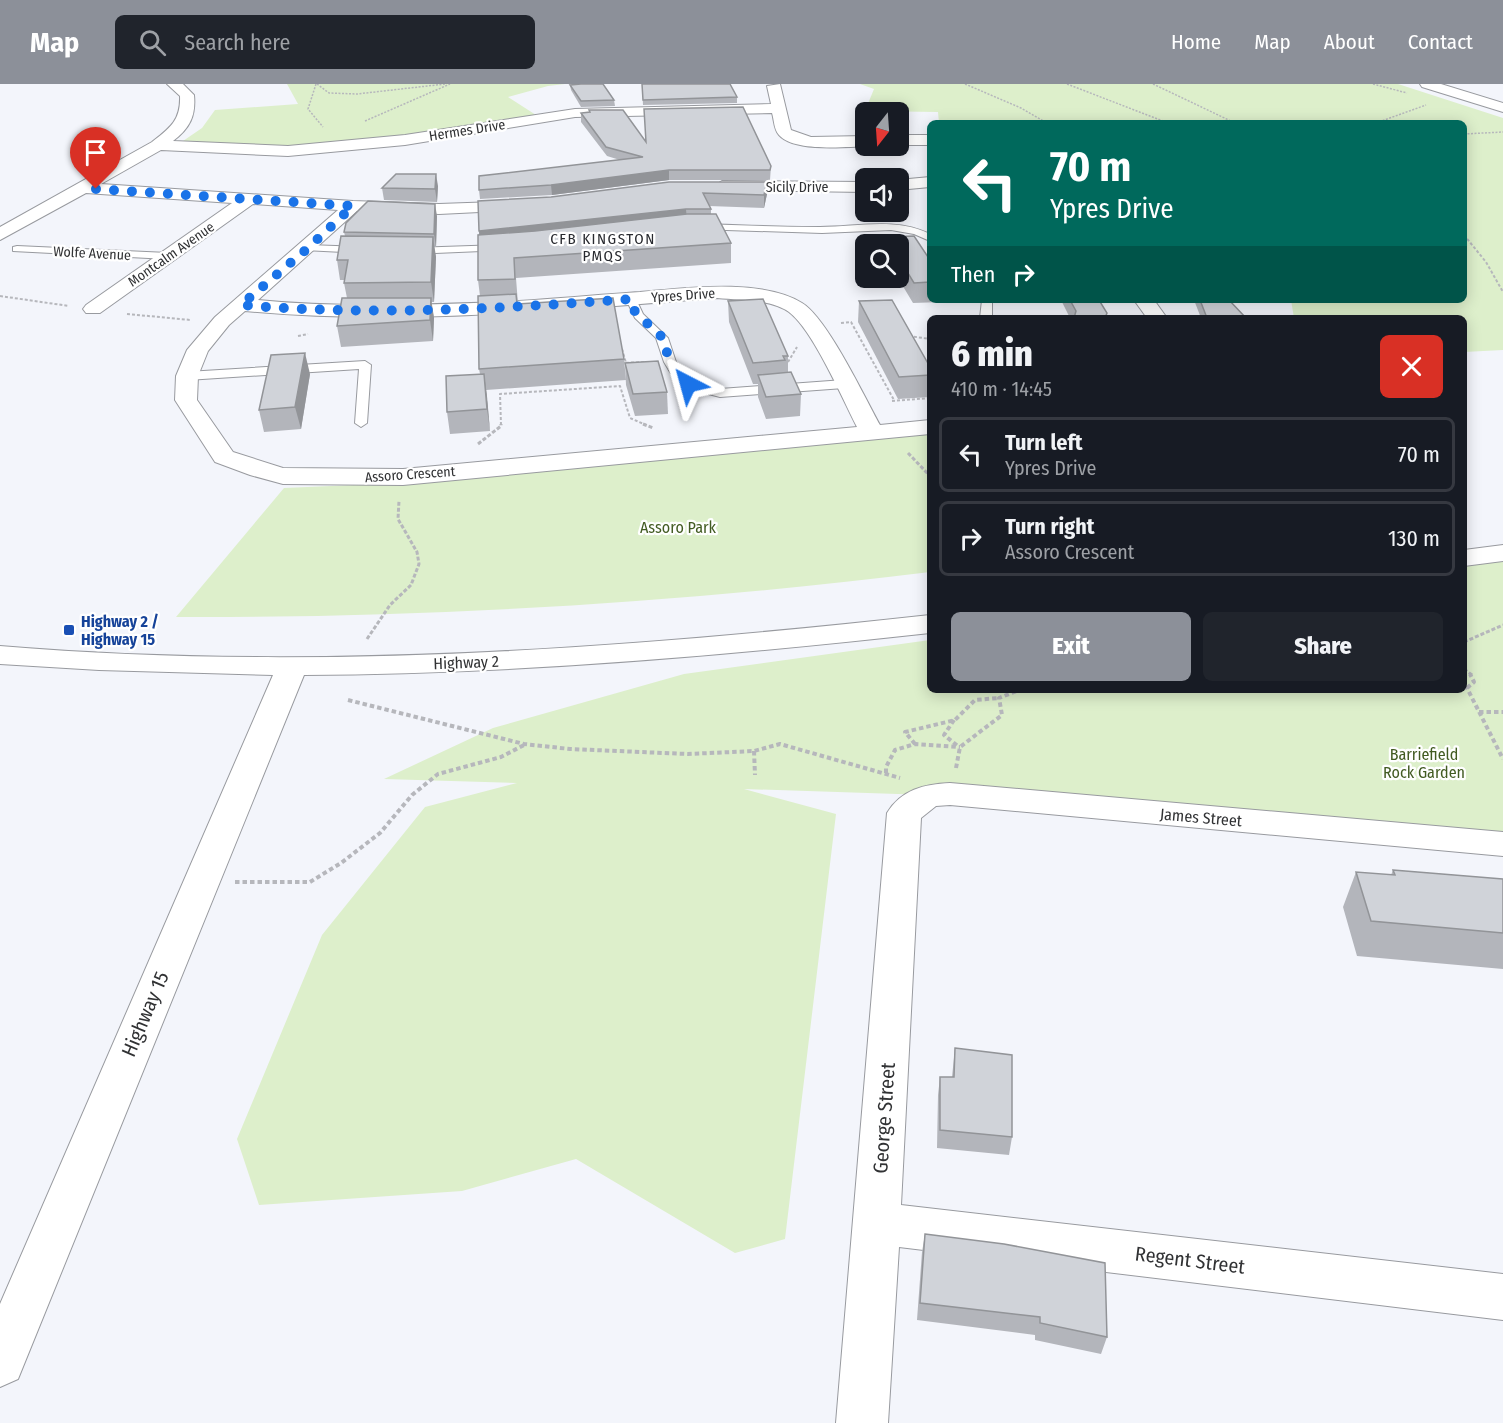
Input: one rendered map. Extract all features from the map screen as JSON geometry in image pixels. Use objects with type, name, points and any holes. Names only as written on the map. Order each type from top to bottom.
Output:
[{"type":"street","points":[[0,236],[158,146],[179,129],[189,113],[187,95],[174,84]]},
{"type":"street","points":[[1426,84],[1503,108]]},
{"type":"street","points":[[774,86],[784,132],[789,136],[813,141],[855,141]]},
{"type":"street","name":"Hermes Drive","points":[[158,146],[251,151],[311,150],[405,140],[575,113],[777,108]]},
{"type":"street","points":[[909,140],[927,140]]},
{"type":"street","points":[[909,184],[927,183]]},
{"type":"street","name":"Sicily Drive","points":[[705,186],[855,187]]},
{"type":"street","points":[[83,188],[353,206],[439,209],[541,203]]},
{"type":"street","name":"Montcalm Avenue","points":[[93,309],[249,199]]},
{"type":"street","name":"Assoro Crescent","points":[[353,206],[308,248],[222,321],[198,350],[187,376],[186,400],[224,457],[283,476],[403,477],[927,427]]},
{"type":"street","name":"Ypres Drive","points":[[241,305],[306,311],[373,312],[501,308],[717,292],[746,293],[766,297],[795,307],[814,326],[872,432]]},
{"type":"street","points":[[1467,558],[1503,553]]},
{"type":"street","name":"Highway 2","points":[[0,655],[208,665],[357,666],[648,652],[786,641],[927,624]]},
{"type":"street","name":"Highway 15","points":[[0,1362],[199,883],[292,666]]},
{"type":"street","name":"James Street","points":[[904,813],[928,795],[950,794],[1503,844]]},
{"type":"street","name":"George Street","points":[[862,1423],[878,1223],[904,813]]},
{"type":"street","name":"Regent Street","points":[[878,1223],[1503,1297]]},
{"type":"lane","points":[[687,227],[825,230],[879,227],[917,229],[927,236]]},
{"type":"lane","points":[[404,252],[514,247]]},
{"type":"lane","points":[[308,248],[372,251]]},
{"type":"lane","name":"Wolfe Avenue","points":[[17,249],[168,256]]},
{"type":"lane","points":[[631,299],[635,312],[662,337],[669,360],[688,384],[700,391],[720,393],[844,384]]},
{"type":"lane","points":[[187,376],[365,365],[361,423]]},
{"type":"path","points":[[332,127],[322,127],[308,109],[317,84],[329,93],[357,94],[445,84]]},
{"type":"path","points":[[360,122],[412,102],[450,84]]},
{"type":"path","points":[[965,84],[1021,108],[1042,120]]},
{"type":"path","points":[[1067,84],[1160,120]]},
{"type":"path","points":[[1153,84],[1228,120]]},
{"type":"path","points":[[1373,84],[1406,93]]},
{"type":"path","points":[[1384,120],[1427,105],[1428,99]]},
{"type":"path","points":[[1467,134],[1503,132]]},
{"type":"path","points":[[1467,238],[1486,262],[1503,292]]},
{"type":"path","points":[[906,337],[927,338]]},
{"type":"path","points":[[621,345],[626,363]]},
{"type":"path","points":[[784,352],[799,387]]},
{"type":"path","points":[[617,364],[669,360]]},
{"type":"path","points":[[473,448],[501,426],[500,394],[620,386],[630,418],[655,429]]},
{"type":"path","points":[[855,403],[927,398]]},
{"type":"path","points":[[366,640],[390,605],[411,585],[419,564],[417,552],[398,519],[403,477]]},
{"type":"path","points":[[1467,640],[1503,625]]},
{"type":"path","points":[[1467,671],[1472,675],[1474,682],[1467,687]]},
{"type":"path","points":[[1467,691],[1503,759]]},
{"type":"path","points":[[960,747],[944,735],[955,720],[975,700],[999,698],[1012,693]]},
{"type":"path","points":[[348,700],[524,744],[570,749],[688,754],[753,751],[780,744],[886,773],[886,767],[895,750],[915,744],[960,747],[1002,716],[999,698]]},
{"type":"path","points":[[1479,712],[1503,712]]},
{"type":"path","points":[[915,744],[905,732],[955,720]]},
{"type":"path","points":[[199,883],[310,882],[341,863],[380,833],[412,795],[438,774],[501,757],[524,744]]},
{"type":"path","points":[[753,751],[755,775]]},
{"type":"green space","points":[[287,84],[565,84],[548,86],[508,97],[536,115],[406,136],[281,148],[183,141],[202,128],[215,110],[298,104]]},
{"type":"green space","points":[[860,84],[1398,84],[1503,118],[1503,350],[1467,352],[1467,315],[1294,315],[1292,303],[1467,303],[1467,120],[939,120],[938,112],[909,112],[909,102],[869,102],[874,89]]},
{"type":"green space","name":"Assoro Park","points":[[927,434],[927,572],[742,592],[553,606],[365,615],[176,617],[284,488],[401,483]]},
{"type":"green space","name":"Barriefield Rock Garden","points":[[1503,561],[1503,844],[928,795],[744,789],[836,814],[785,1239],[735,1253],[576,1159],[462,1191],[259,1205],[237,1139],[322,935],[425,807],[517,783],[384,779],[493,728],[684,674],[927,640],[927,693],[1467,693],[1467,566]]},
{"type":"building","points":[[603,84],[614,100],[581,101],[570,85]]},
{"type":"building","points":[[642,84],[730,84],[737,97],[643,100]]},
{"type":"building","points":[[743,107],[771,166],[770,170],[669,170],[551,185],[479,190],[479,176],[643,157],[606,147],[581,113],[590,112],[589,110],[623,110],[646,142],[644,109]]},
{"type":"building","points":[[396,174],[436,174],[435,189],[382,188]]},
{"type":"building","points":[[669,182],[767,182],[764,195],[703,193],[711,209],[686,209],[479,231],[478,201],[551,197]]},
{"type":"building","points":[[368,201],[435,204],[434,234],[344,232],[346,223]]},
{"type":"building","points":[[687,214],[716,214],[731,243],[514,258],[515,279],[478,280],[478,235]]},
{"type":"building","points":[[341,236],[433,237],[431,282],[344,283],[348,260],[337,260]]},
{"type":"building","points":[[909,236],[914,236],[927,256],[927,282],[914,283],[909,275]]},
{"type":"building","points":[[516,294],[517,304],[613,298],[624,359],[479,369],[478,296]]},
{"type":"building","points":[[342,298],[431,298],[430,320],[337,326]]},
{"type":"building","points":[[763,299],[788,356],[783,356],[785,360],[753,363],[728,301]]},
{"type":"building","points":[[892,300],[927,362],[927,375],[899,377],[859,301]]},
{"type":"building","points":[[1072,303],[1101,303],[1107,313],[1106,315],[1075,315],[1076,311]]},
{"type":"building","points":[[1201,303],[1232,303],[1243,315],[1206,315]]},
{"type":"building","points":[[305,353],[295,407],[259,410],[271,355]]},
{"type":"building","points":[[658,361],[667,392],[633,394],[625,363]]},
{"type":"building","points":[[791,372],[801,394],[766,397],[758,375]]},
{"type":"building","points":[[484,374],[487,409],[447,412],[446,376]]},
{"type":"building","points":[[1393,870],[1503,879],[1503,933],[1371,921],[1356,872],[1395,875]]},
{"type":"building","points":[[955,1048],[1012,1055],[1012,1137],[940,1130],[940,1077],[954,1077]]},
{"type":"building","points":[[925,1234],[1004,1244],[1105,1263],[1107,1337],[1040,1323],[1040,1317],[920,1303]]},
{"type":"place","name":"Highway 2 / Highway 15","points":[[69,630]]},
{"type":"district","name":"CFB KINGSTON PMQS","points":[[603,248]]},
{"type":"route","points":[[96,189],[353,206],[241,305],[306,311],[373,312],[501,308],[631,299],[635,312],[642,321],[662,337],[670,362],[688,384]]}]
